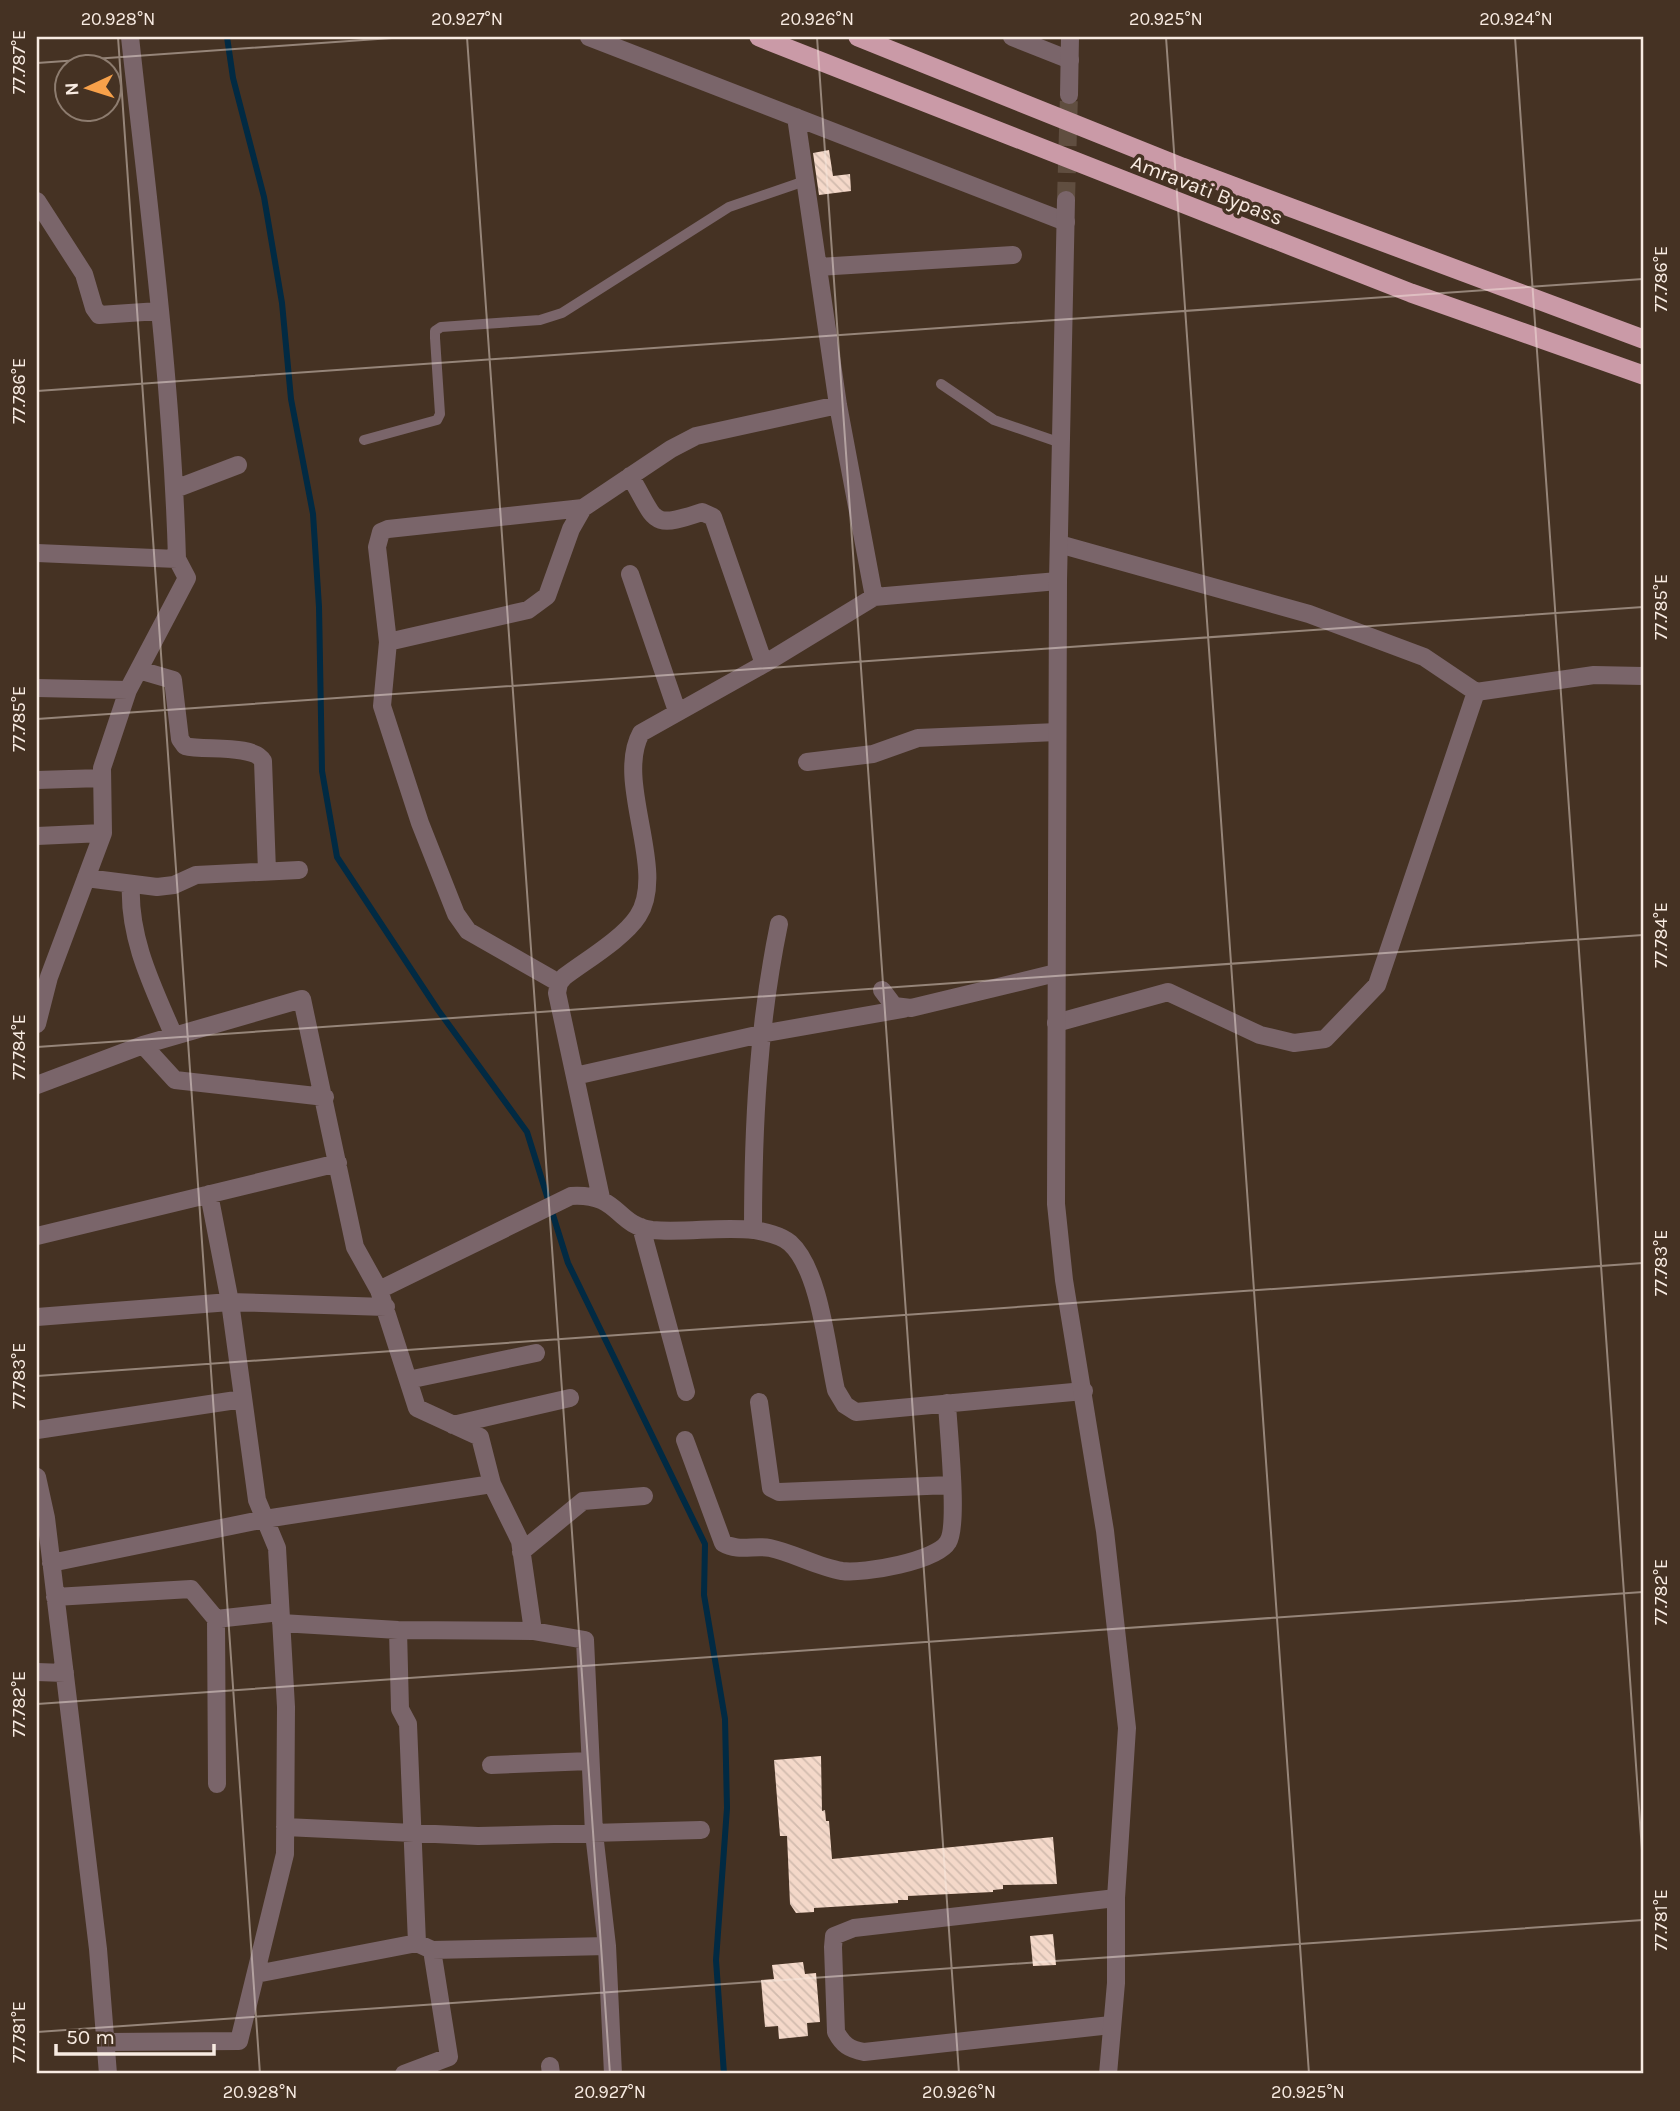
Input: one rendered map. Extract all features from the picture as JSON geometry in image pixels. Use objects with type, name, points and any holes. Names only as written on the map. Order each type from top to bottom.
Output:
[{"type":"highway","name":"Amravati Bypass","points":[[759,37],[1411,293],[1643,375]]},
{"type":"highway","name":"Amravati Bypass","points":[[858,37],[1182,167],[1643,339]]},
{"type":"street","points":[[37,1024],[49,977],[103,833],[102,768],[128,690],[187,578],[177,559],[175,489],[159,311],[130,37]]},
{"type":"street","points":[[589,37],[1066,222]]},
{"type":"street","points":[[1012,37],[1069,60]]},
{"type":"street","points":[[1069,95],[1070,37]]},
{"type":"street","points":[[796,117],[838,405],[874,597]]},
{"type":"street","points":[[1066,200],[1058,581],[1056,1204],[1064,1280],[1105,1531],[1127,1728],[1116,1898],[1116,1983],[1108,2074]]},
{"type":"street","points":[[37,201],[84,274],[94,308],[99,315],[159,311]]},
{"type":"street","points":[[818,267],[1013,255]]},
{"type":"street","points":[[388,642],[528,610],[540,603],[547,596],[571,529],[583,508],[677,444],[696,436],[838,405]]},
{"type":"street","points":[[175,489],[238,466]]},
{"type":"street","points":[[630,476],[653,515],[662,523],[670,523],[702,512],[713,517],[764,664]]},
{"type":"street","points":[[559,983],[468,931],[456,914],[420,823],[385,717],[381,691],[388,642],[377,547],[381,532],[583,508]]},
{"type":"street","points":[[1059,544],[1309,614],[1424,657],[1476,692],[1594,675],[1643,676]]},
{"type":"street","points":[[37,553],[177,559]]},
{"type":"street","points":[[630,574],[677,711]]},
{"type":"street","points":[[559,983],[633,923],[640,913],[646,874],[633,758],[641,733],[764,664],[874,597],[1058,581]]},
{"type":"street","points":[[139,670],[173,680],[180,739],[185,746],[249,751],[260,755],[264,761],[267,872]]},
{"type":"street","points":[[37,688],[128,690]]},
{"type":"street","points":[[1056,1023],[1168,992],[1260,1035],[1294,1043],[1325,1040],[1377,985],[1476,692]]},
{"type":"street","points":[[807,762],[873,754],[918,738],[1057,732]]},
{"type":"street","points":[[37,780],[102,778]]},
{"type":"street","points":[[37,836],[103,833]]},
{"type":"street","points":[[86,878],[164,887],[196,875],[299,870]]},
{"type":"street","points":[[131,884],[130,900],[140,956],[174,1036]]},
{"type":"street","points":[[753,1230],[753,1132],[761,1034],[765,992],[779,924]]},
{"type":"street","points":[[575,1076],[761,1034],[903,1009],[1056,973]]},
{"type":"street","points":[[559,983],[559,1003],[601,1198]]},
{"type":"street","points":[[882,990],[894,1006],[903,1009]]},
{"type":"street","points":[[37,1085],[143,1045],[302,999],[355,1247],[383,1299],[417,1408],[480,1437],[492,1484],[520,1541],[533,1631]]},
{"type":"street","points":[[143,1045],[176,1080],[325,1097]]},
{"type":"street","points":[[37,1236],[338,1163]]},
{"type":"street","points":[[107,2042],[239,2041],[285,1854],[286,1707],[277,1548],[257,1500],[230,1302],[209,1194]]},
{"type":"street","points":[[37,1317],[230,1302],[383,1299],[571,1196],[601,1198],[641,1227],[753,1230],[789,1242],[803,1262],[814,1290],[836,1390],[845,1405],[856,1412],[1084,1391]]},
{"type":"street","points":[[641,1227],[686,1392]]},
{"type":"street","points":[[408,1380],[536,1353]]},
{"type":"street","points":[[453,1425],[570,1398]]},
{"type":"street","points":[[37,1430],[243,1399]]},
{"type":"street","points":[[759,1402],[767,1476],[771,1488],[779,1492],[951,1485]]},
{"type":"street","points":[[685,1440],[723,1543],[735,1548],[770,1548],[842,1571],[866,1569],[940,1553],[952,1534],[947,1403]]},
{"type":"street","points":[[37,1477],[65,1674],[107,2042],[108,2074]]},
{"type":"street","points":[[51,1563],[265,1519],[492,1484]]},
{"type":"street","points":[[521,1552],[583,1501],[644,1496]]},
{"type":"street","points":[[55,1597],[191,1589],[216,1619],[217,1784]]},
{"type":"street","points":[[216,1619],[281,1617],[398,1630],[533,1631],[585,1640],[594,1833],[607,1946],[613,2074]]},
{"type":"street","points":[[398,1630],[400,1709],[408,1724],[410,1833],[424,1947],[449,2057],[404,2074]]},
{"type":"street","points":[[37,1672],[65,1674]]},
{"type":"street","points":[[491,1765],[590,1761]]},
{"type":"street","points":[[285,1827],[478,1836],[701,1830]]},
{"type":"street","points":[[1111,2025],[864,2052],[852,2050],[842,2044],[836,2032],[833,1947],[834,1937],[854,1928],[1116,1898]]},
{"type":"street","points":[[256,1974],[424,1947],[607,1946]]},
{"type":"lane","points":[[364,440],[438,420],[440,414],[435,331],[441,327],[541,320],[562,313],[729,207],[805,181]]},
{"type":"lane","points":[[941,384],[994,420],[1061,443]]},
{"type":"building","points":[[829,150],[833,176],[850,174],[851,191],[819,195],[813,153]]},
{"type":"building","points":[[821,1756],[822,1811],[825,1810],[826,1821],[829,1821],[832,1859],[1053,1837],[1057,1884],[1003,1885],[1003,1889],[993,1892],[908,1896],[908,1900],[898,1900],[898,1903],[814,1908],[814,1912],[796,1913],[790,1904],[787,1836],[780,1836],[774,1760]]},
{"type":"building","points":[[1053,1934],[1056,1965],[1033,1966],[1030,1936]]},
{"type":"building","points":[[803,1962],[805,1974],[816,1973],[820,2022],[807,2023],[808,2036],[779,2039],[778,2026],[765,2027],[761,1980],[774,1979],[772,1965]]},
{"type":"waterway","points":[[227,37],[233,78],[264,197],[282,303],[291,399],[313,514],[319,607],[322,771],[337,857],[438,1010],[527,1132],[568,1263],[705,1544],[704,1595],[725,1719],[727,1808],[716,1960],[724,2074]]},
{"type":"tunnel","points":[[1066,200],[1069,95]]}]
